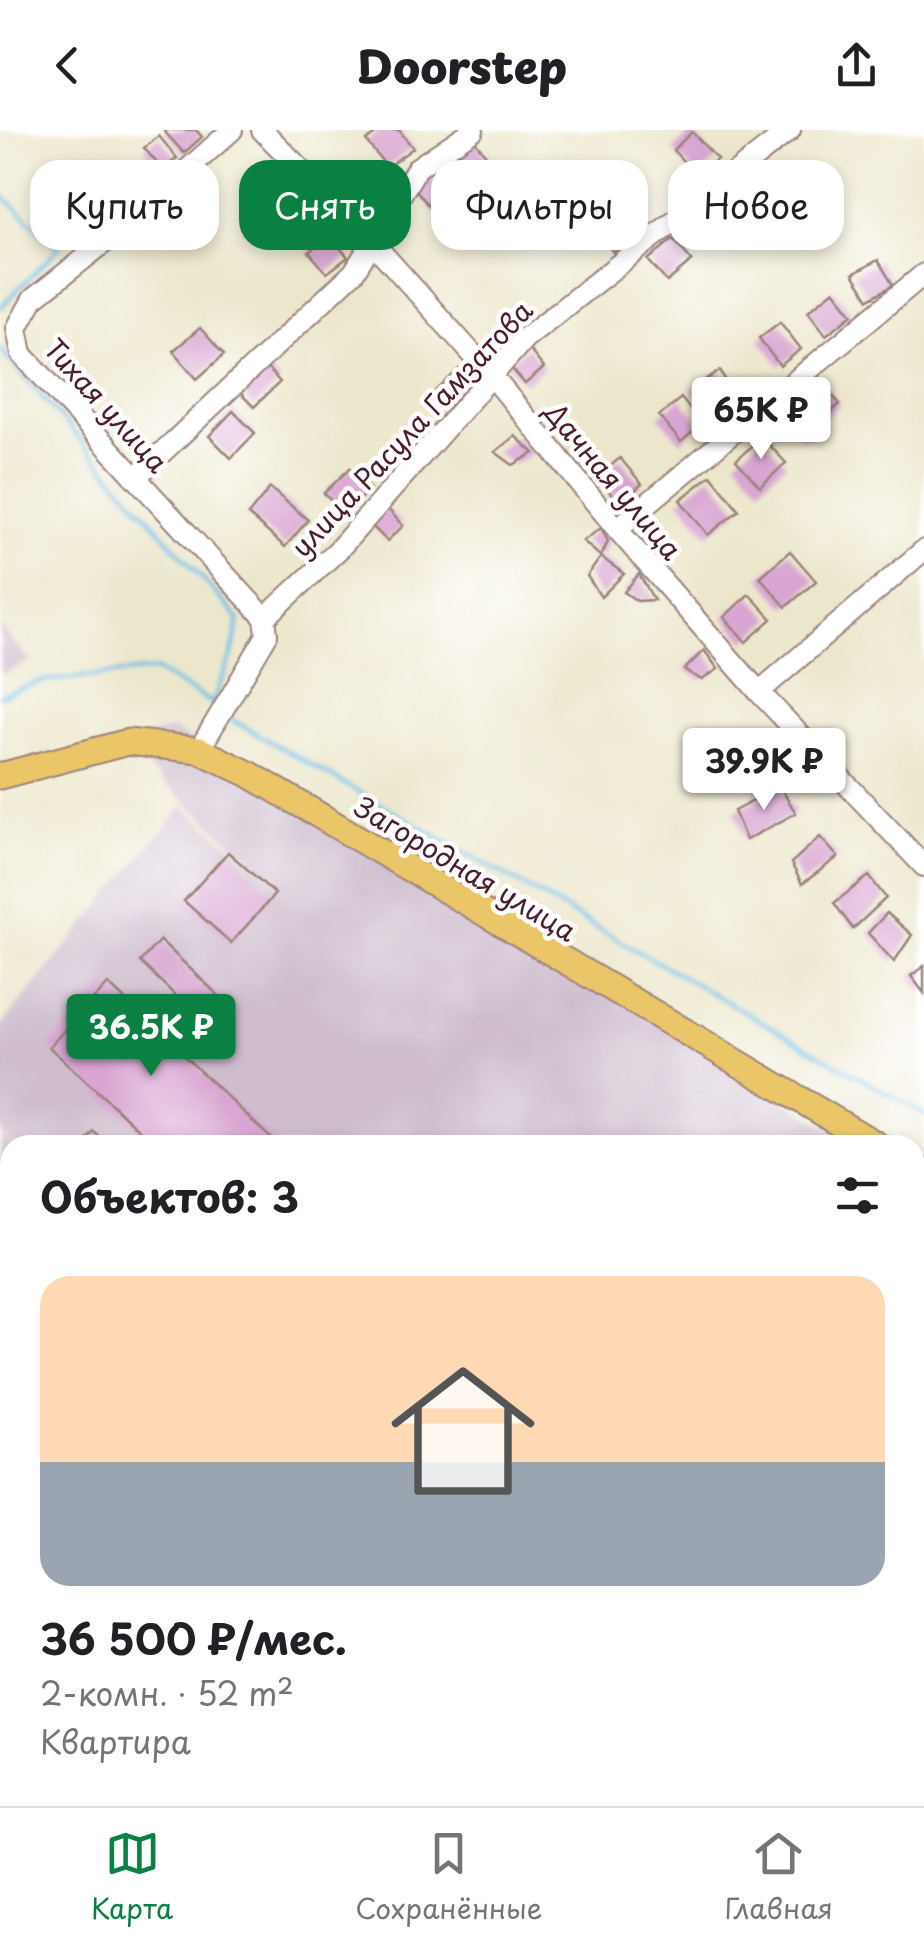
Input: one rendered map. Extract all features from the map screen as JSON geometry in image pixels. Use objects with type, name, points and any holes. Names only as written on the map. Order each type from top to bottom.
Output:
[{"type":"main road","name":"Загородная улица","points":[[0,776],[128,742],[200,750],[250,774],[860,1135]]},
{"type":"street","name":"Тихая улица","points":[[232,130],[116,234],[34,300],[17,328],[22,354],[264,618]]},
{"type":"street","name":"Дачная улица","points":[[262,130],[292,160]]},
{"type":"street","points":[[411,178],[417,168],[473,130]]},
{"type":"street","name":"улица Расула Гамзатова","points":[[264,618],[339,549],[525,338],[790,130]]},
{"type":"street","points":[[135,478],[354,272],[368,250]]},
{"type":"street","name":"Дачная улица","points":[[380,250],[760,692],[924,866]]},
{"type":"street","points":[[617,529],[924,274]]},
{"type":"street","points":[[760,692],[924,550]]},
{"type":"street","points":[[200,750],[267,636],[264,618]]},
{"type":"shaded area","points":[[0,626],[30,661],[0,676]]},
{"type":"shaded area","points":[[173,729],[840,1135],[1,1135],[0,1027],[183,806],[297,900],[118,742]]},
{"type":"building","points":[[163,130],[196,130],[202,137],[184,153]]},
{"type":"building","points":[[380,130],[399,130],[413,148],[397,160],[381,160],[366,141]]},
{"type":"building","points":[[692,132],[717,159],[682,160],[673,150]]},
{"type":"building","points":[[159,136],[177,158],[154,160],[144,148]]},
{"type":"building","points":[[474,140],[490,160],[450,160]]},
{"type":"building","points":[[430,171],[431,209],[412,185]]},
{"type":"building","points":[[668,243],[668,250],[682,250],[692,261],[667,282],[648,260]]},
{"type":"building","points":[[342,250],[348,257],[327,273],[309,252]]},
{"type":"building","points":[[878,260],[893,285],[869,299],[853,274]]},
{"type":"building","points":[[834,290],[853,314],[826,335],[808,311]]},
{"type":"building","points":[[780,322],[801,349],[780,366],[759,338]]},
{"type":"building","points":[[200,328],[224,355],[197,379],[173,351]]},
{"type":"building","points":[[527,347],[544,368],[525,384],[508,364]]},
{"type":"building","points":[[264,365],[280,382],[254,407],[238,391]]},
{"type":"building","points":[[459,369],[473,384],[447,408],[434,393]]},
{"type":"building","points":[[720,371],[739,402],[711,420],[691,389]]},
{"type":"building","points":[[823,385],[840,404],[803,438],[786,420]]},
{"type":"building","points":[[681,398],[702,424],[681,442],[659,416]]},
{"type":"building","points":[[233,411],[255,433],[231,458],[209,436]]},
{"type":"building","points":[[515,436],[534,453],[513,465],[495,452]]},
{"type":"building","points":[[762,437],[786,463],[760,487],[736,460]]},
{"type":"building","points":[[620,458],[642,484],[619,503],[597,477]]},
{"type":"building","points":[[350,468],[370,489],[343,514],[324,493]]},
{"type":"building","points":[[711,475],[739,510],[708,535],[680,500]]},
{"type":"building","points":[[270,488],[308,520],[285,547],[248,515]]},
{"type":"building","points":[[387,508],[403,526],[387,541],[370,524]]},
{"type":"building","points":[[601,528],[608,541],[601,557],[583,541]]},
{"type":"building","points":[[790,551],[816,581],[786,607],[760,577]]},
{"type":"building","points":[[601,557],[624,574],[601,597],[587,576]]},
{"type":"building","points":[[639,574],[654,600],[637,601],[624,592]]},
{"type":"building","points":[[749,594],[772,619],[746,642],[724,617]]},
{"type":"building","points":[[704,650],[718,669],[702,680],[684,670]]},
{"type":"building","points":[[750,740],[768,763],[734,784],[723,761]]},
{"type":"building","points":[[780,787],[796,813],[746,840],[734,811]]},
{"type":"building","points":[[820,837],[838,857],[802,884],[791,863]]},
{"type":"building","points":[[228,852],[275,894],[231,943],[184,901]]},
{"type":"building","points":[[869,876],[886,898],[853,929],[834,903]]},
{"type":"building","points":[[887,913],[912,935],[894,962],[868,933]]},
{"type":"building","points":[[160,940],[219,996],[199,1018],[140,962]]},
{"type":"building","points":[[924,966],[924,993],[911,976]]},
{"type":"building","points":[[108,984],[267,1135],[145,1135],[49,1047]]},
{"type":"waterway","points":[[0,193],[59,248],[0,308]]},
{"type":"waterway","points":[[0,349],[239,620],[232,655],[213,701]]},
{"type":"waterway","points":[[0,696],[43,681],[155,670],[217,706]]},
{"type":"waterway","points":[[227,717],[924,1114]]}]
